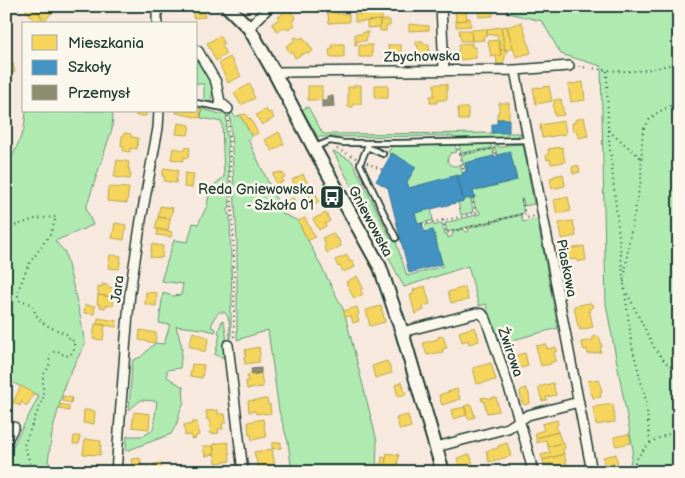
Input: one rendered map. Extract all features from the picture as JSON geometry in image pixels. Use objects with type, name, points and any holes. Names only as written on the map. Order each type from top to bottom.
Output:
[{"type":"street","points":[[156,6],[157,22]]},
{"type":"street","name":"Gniewowska","points":[[227,6],[248,28],[319,146],[380,267],[402,332],[443,472]]},
{"type":"street","points":[[248,28],[270,6]]},
{"type":"street","points":[[441,6],[444,70]]},
{"type":"street","points":[[198,52],[216,82],[220,102],[228,111]]},
{"type":"street","name":"Zbychowska","points":[[274,72],[515,70],[569,66]]},
{"type":"street","name":"Piaskowa","points":[[515,70],[592,472]]},
{"type":"street","name":"Jara","points":[[116,472],[130,292],[158,128],[159,112]]},
{"type":"street","name":"Żwirowa","points":[[402,332],[476,312],[482,314],[486,319],[500,359],[525,438],[533,472]]},
{"type":"street","points":[[231,344],[243,472]]},
{"type":"street","points":[[436,447],[508,428],[528,416],[579,402]]},
{"type":"street","points":[[6,442],[14,427]]},
{"type":"lane","points":[[198,104],[228,111]]},
{"type":"lane","points":[[319,146],[330,141],[368,145],[528,140]]},
{"type":"lane","points":[[368,145],[383,154]]},
{"type":"lane","points":[[368,145],[360,164],[396,238]]},
{"type":"path","points":[[569,66],[633,72],[679,63]]},
{"type":"path","points":[[607,71],[608,130],[624,286],[632,346],[646,401],[650,442]]},
{"type":"path","points":[[679,101],[650,119],[644,128],[641,180],[629,241],[624,286],[655,349],[668,365],[679,370]]},
{"type":"path","points":[[228,111],[234,254],[231,344]]},
{"type":"path","points":[[608,130],[642,159]]},
{"type":"path","points":[[457,142],[464,172]]},
{"type":"path","points":[[319,146],[361,160],[383,170]]},
{"type":"path","points":[[460,154],[494,148]]},
{"type":"path","points":[[422,224],[476,213],[472,198]]},
{"type":"path","points":[[521,201],[526,218],[542,214]]},
{"type":"path","points":[[443,220],[446,233],[525,213]]},
{"type":"path","points":[[6,230],[34,219],[56,217],[51,233],[29,264],[19,288],[18,296],[20,301],[26,301],[34,307],[37,317],[44,323],[68,334],[70,340],[74,341],[74,351],[70,355],[65,356],[58,351],[50,355],[49,367],[43,375],[43,398],[24,445],[32,468],[39,472]]},
{"type":"path","points":[[630,472],[640,454],[650,442],[679,431]]},
{"type":"green space","points":[[506,6],[679,6],[679,472],[620,472],[629,470],[633,449],[606,304],[601,66],[561,54],[542,21],[508,13]]},
{"type":"green space","points":[[198,58],[214,86],[210,103],[204,103],[204,84],[198,84]]},
{"type":"green space","points":[[308,107],[323,134],[521,134],[516,137],[456,139],[452,136],[318,137],[302,110]]},
{"type":"green space","points":[[202,109],[220,114],[225,111],[226,113],[230,207],[228,208],[228,214],[230,215],[231,342],[229,321],[224,312],[219,312],[214,318],[211,327],[216,329],[215,332],[176,326],[182,347],[180,368],[167,370],[167,377],[183,387],[184,402],[177,423],[171,434],[126,451],[127,436],[143,436],[153,430],[157,401],[141,400],[129,410],[132,365],[133,360],[141,357],[155,343],[164,344],[170,325],[159,323],[163,293],[173,296],[181,295],[183,284],[161,281],[174,240],[188,242],[193,223],[198,224],[207,206],[210,188],[224,177],[222,122],[201,118]]},
{"type":"green space","points":[[26,112],[113,112],[112,129],[86,208],[93,225],[55,241],[65,252],[85,344],[65,383],[52,433],[48,462],[62,472],[6,472],[6,459],[39,396],[6,379],[6,169],[24,129]]},
{"type":"green space","points":[[232,112],[235,117],[240,115],[252,137],[248,139],[283,214],[298,221],[344,311],[377,441],[376,469],[388,472],[292,472],[288,442],[279,411],[268,330],[237,340],[237,241],[230,113]]},
{"type":"green space","points":[[490,143],[492,148],[461,153],[459,144]]},
{"type":"green space","points":[[494,143],[497,143],[498,147],[523,144],[534,204],[524,206],[523,199],[521,199],[524,213],[447,232],[445,223],[480,214],[479,210],[476,210],[473,191],[517,180],[510,152],[497,155]]},
{"type":"green space","points":[[455,144],[457,152],[451,153],[448,162],[454,166],[460,164],[463,175],[409,188],[388,152],[392,146]]},
{"type":"green space","points":[[493,149],[494,156],[465,163],[466,172],[461,155]]},
{"type":"green space","points":[[333,151],[352,161],[391,239],[395,239],[407,276],[443,266],[433,230],[424,232],[423,227],[426,225],[434,223],[434,226],[442,223],[448,238],[452,236],[453,232],[463,229],[468,232],[469,228],[521,215],[523,222],[537,219],[558,328],[501,343],[499,334],[493,331],[486,304],[479,306],[468,266],[404,287]]},
{"type":"green space","points":[[471,199],[473,212],[461,215],[458,202]]},
{"type":"green space","points":[[431,209],[433,220],[418,224],[415,213]]},
{"type":"green space","points":[[222,320],[225,325],[226,334],[225,358],[215,355]]},
{"type":"building: Mieszkania","points":[[32,6],[41,15],[43,20],[37,22],[25,10]]},
{"type":"building: Mieszkania","points":[[36,6],[51,6],[55,10],[45,20],[34,8]]},
{"type":"building: Mieszkania","points":[[100,6],[111,6],[111,11],[100,11]]},
{"type":"building: Mieszkania","points":[[478,6],[492,6],[493,16],[479,17]]},
{"type":"building: Mieszkania","points":[[336,7],[337,14],[349,14],[349,22],[329,23],[327,8]]},
{"type":"building: Mieszkania","points":[[466,9],[467,20],[456,21],[455,10]]},
{"type":"building: Mieszkania","points":[[288,10],[296,17],[292,21],[295,25],[287,30],[285,27],[278,32],[272,24]]},
{"type":"building: Mieszkania","points":[[193,13],[205,13],[205,17],[193,18]]},
{"type":"building: Mieszkania","points":[[382,13],[382,20],[355,22],[355,14]]},
{"type":"building: Mieszkania","points":[[467,18],[470,18],[471,26],[456,27],[456,21],[467,20]]},
{"type":"building: Mieszkania","points":[[380,20],[380,27],[367,28],[367,21]]},
{"type":"building: Mieszkania","points":[[380,20],[390,20],[390,26],[386,26],[386,31],[380,31]]},
{"type":"building: Mieszkania","points":[[522,22],[531,53],[516,57],[507,27]]},
{"type":"building: Mieszkania","points":[[409,24],[429,26],[429,30],[409,31]]},
{"type":"building: Mieszkania","points":[[507,26],[513,48],[505,50],[501,27]]},
{"type":"building: Mieszkania","points":[[501,27],[505,50],[500,50],[497,34],[487,35],[487,29]]},
{"type":"building: Mieszkania","points":[[487,29],[487,35],[483,36],[484,40],[472,41],[471,30]]},
{"type":"building: Mieszkania","points":[[459,30],[471,30],[472,41],[461,41]]},
{"type":"building: Mieszkania","points":[[363,32],[368,32],[366,41],[357,41],[357,45],[355,45],[355,34],[363,34]]},
{"type":"building: Mieszkania","points":[[220,36],[226,54],[216,61],[207,43]]},
{"type":"building: Mieszkania","points":[[296,37],[299,39],[303,37],[313,51],[295,58],[286,46],[294,41]]},
{"type":"building: Mieszkania","points":[[499,40],[501,55],[491,57],[488,41]]},
{"type":"building: Mieszkania","points":[[416,41],[423,41],[423,44],[429,44],[430,57],[418,58],[418,45],[416,45]]},
{"type":"building: Mieszkania","points":[[472,43],[472,47],[476,47],[476,58],[460,60],[460,57],[458,57],[459,44]]},
{"type":"building: Mieszkania","points":[[332,44],[344,44],[344,57],[330,57],[329,50],[332,49]]},
{"type":"building: Mieszkania","points":[[359,45],[372,45],[372,57],[359,57]]},
{"type":"building: Mieszkania","points":[[388,45],[401,45],[401,57],[389,58]]},
{"type":"building: Mieszkania","points":[[500,50],[507,50],[503,64],[497,64],[496,56],[501,55]]},
{"type":"building: Mieszkania","points":[[230,57],[241,76],[228,83],[219,63]]},
{"type":"building: Mieszkania","points":[[7,62],[7,65],[13,63],[15,72],[6,76]]},
{"type":"building: Mieszkania","points":[[583,82],[585,100],[571,102],[568,85]]},
{"type":"building: Mieszkania","points":[[250,84],[255,98],[241,105],[234,93]]},
{"type":"building: Mieszkania","points":[[434,84],[447,84],[447,100],[437,100],[437,103],[430,103],[430,96],[434,96]]},
{"type":"building: Mieszkania","points":[[354,85],[361,85],[361,104],[353,104],[353,107],[348,107],[348,87],[354,87]]},
{"type":"building: Mieszkania","points":[[375,85],[388,85],[388,98],[375,98]]},
{"type":"building: Mieszkania","points":[[308,86],[322,86],[322,100],[308,100]]},
{"type":"building: Mieszkania","points":[[549,86],[552,101],[536,104],[533,88]]},
{"type":"building: Mieszkania","points":[[561,99],[564,115],[555,116],[554,100]]},
{"type":"building: Mieszkania","points":[[499,103],[509,103],[509,119],[497,119]]},
{"type":"building: Mieszkania","points":[[198,108],[201,109],[200,118],[176,113],[198,112]]},
{"type":"building: Mieszkania","points":[[458,108],[468,108],[468,120],[459,120]]},
{"type":"building: Mieszkania","points":[[266,109],[268,113],[271,112],[274,118],[262,125],[256,115]]},
{"type":"building: Mieszkania","points":[[136,112],[146,112],[146,116],[136,116]]},
{"type":"building: Mieszkania","points":[[246,114],[258,133],[252,136],[240,115]]},
{"type":"building: Mieszkania","points":[[584,117],[588,136],[578,138],[577,131],[573,132],[572,123]]},
{"type":"building: Mieszkania","points":[[564,121],[566,134],[542,138],[540,125]]},
{"type":"building: Mieszkania","points":[[178,123],[190,125],[188,135],[176,134]]},
{"type":"building: Mieszkania","points":[[279,132],[284,144],[272,151],[265,140]]},
{"type":"building: Mieszkania","points":[[124,133],[138,138],[137,149],[130,148],[130,152],[123,151],[124,146],[121,146]]},
{"type":"building: Mieszkania","points":[[185,147],[190,148],[188,158],[184,157],[183,161],[171,159],[173,148],[185,150]]},
{"type":"building: Mieszkania","points":[[562,147],[565,162],[551,164],[550,159],[547,160],[546,155],[549,154],[548,149]]},
{"type":"building: Mieszkania","points":[[117,160],[129,162],[130,179],[114,177]]},
{"type":"building: Mieszkania","points":[[578,165],[580,172],[573,174],[572,167]]},
{"type":"building: Mieszkania","points":[[164,168],[178,170],[176,183],[164,181],[165,177],[162,176]]},
{"type":"building: Mieszkania","points":[[280,172],[285,177],[282,178],[283,182],[276,184],[273,174]]},
{"type":"building: Mieszkania","points":[[185,173],[194,174],[192,188],[184,187]]},
{"type":"building: Mieszkania","points":[[303,174],[308,184],[298,190],[292,180]]},
{"type":"building: Mieszkania","points":[[563,174],[565,186],[552,189],[550,178]]},
{"type":"building: Mieszkania","points":[[108,187],[129,188],[127,203],[107,201]]},
{"type":"building: Mieszkania","points":[[315,193],[319,201],[307,209],[302,199]]},
{"type":"building: Mieszkania","points":[[568,197],[571,211],[557,214],[554,200]]},
{"type":"building: Mieszkania","points":[[293,198],[297,205],[296,209],[292,211],[287,201]]},
{"type":"building: Mieszkania","points":[[160,206],[173,208],[170,219],[158,217]]},
{"type":"building: Mieszkania","points":[[326,213],[330,221],[319,230],[313,219]]},
{"type":"building: Mieszkania","points":[[158,217],[170,219],[168,231],[155,229]]},
{"type":"building: Mieszkania","points":[[305,218],[315,237],[308,241],[298,221]]},
{"type":"building: Mieszkania","points":[[573,221],[576,236],[562,239],[559,223]]},
{"type":"building: Mieszkania","points":[[115,223],[126,225],[124,240],[112,238]]},
{"type":"building: Mieszkania","points":[[158,229],[172,232],[171,237],[157,235]]},
{"type":"building: Mieszkania","points":[[333,233],[336,239],[338,238],[341,246],[327,253],[324,246],[326,245],[322,238]]},
{"type":"building: Mieszkania","points":[[152,244],[163,246],[162,258],[150,257]]},
{"type":"building: Mieszkania","points":[[584,246],[586,260],[577,262],[577,259],[567,260],[565,250]]},
{"type":"building: Mieszkania","points":[[110,255],[121,256],[119,269],[108,268]]},
{"type":"building: Mieszkania","points":[[347,255],[355,267],[343,272],[335,260]]},
{"type":"building: Mieszkania","points":[[357,276],[363,288],[360,290],[363,294],[354,299],[346,282]]},
{"type":"building: Mieszkania","points":[[102,284],[115,288],[114,297],[98,295],[98,286],[102,287]]},
{"type":"building: Mieszkania","points":[[425,286],[430,304],[423,306],[424,310],[415,314],[410,295],[414,294],[413,290]]},
{"type":"building: Mieszkania","points":[[465,287],[468,300],[451,303],[448,292]]},
{"type":"building: Mieszkania","points":[[146,292],[157,293],[156,306],[145,304]]},
{"type":"building: Mieszkania","points":[[98,295],[114,297],[113,306],[106,305],[105,308],[100,307],[97,304]]},
{"type":"building: Mieszkania","points":[[590,303],[593,307],[589,309],[593,327],[580,330],[574,306]]},
{"type":"building: Mieszkania","points":[[85,305],[95,306],[94,314],[84,313]]},
{"type":"building: Mieszkania","points":[[381,306],[385,322],[370,326],[366,310]]},
{"type":"building: Mieszkania","points":[[357,307],[359,321],[353,323],[351,316],[345,317],[344,311]]},
{"type":"building: Mieszkania","points":[[98,318],[117,321],[116,327],[97,324]]},
{"type":"building: Mieszkania","points":[[95,324],[105,325],[103,340],[93,339]]},
{"type":"building: Mieszkania","points":[[475,327],[479,341],[469,344],[468,340],[462,342],[459,332]]},
{"type":"building: Mieszkania","points":[[140,330],[156,333],[155,343],[139,340]]},
{"type":"building: Mieszkania","points":[[193,332],[209,338],[205,352],[189,346]]},
{"type":"building: Mieszkania","points":[[443,336],[447,348],[442,349],[443,352],[427,355],[423,343]]},
{"type":"building: Mieszkania","points":[[598,336],[602,347],[600,347],[601,352],[588,354],[587,349],[584,350],[581,342],[593,340],[593,337]]},
{"type":"building: Mieszkania","points":[[546,344],[547,349],[556,347],[557,351],[554,352],[556,361],[541,366],[536,346]]},
{"type":"building: Mieszkania","points":[[259,347],[259,362],[245,364],[245,350]]},
{"type":"building: Mieszkania","points":[[525,353],[528,366],[513,371],[509,357]]},
{"type":"building: Mieszkania","points":[[387,361],[392,373],[375,378],[372,366]]},
{"type":"building: Mieszkania","points":[[491,363],[496,380],[477,384],[473,368]]},
{"type":"building: Mieszkania","points":[[192,364],[204,365],[202,378],[190,376]]},
{"type":"building: Mieszkania","points":[[261,373],[263,387],[247,389],[247,375]]},
{"type":"building: Mieszkania","points":[[599,379],[602,392],[600,392],[601,397],[593,398],[588,381]]},
{"type":"building: Mieszkania","points":[[402,382],[406,394],[398,397],[395,385]]},
{"type":"building: Mieszkania","points":[[553,383],[556,395],[546,397],[547,400],[542,401],[538,387]]},
{"type":"building: Mieszkania","points":[[21,386],[34,393],[27,406],[21,402],[20,406],[13,402]]},
{"type":"building: Mieszkania","points":[[526,388],[530,403],[525,405],[522,403],[520,392]]},
{"type":"building: Mieszkania","points":[[457,389],[460,399],[442,405],[439,395]]},
{"type":"building: Mieszkania","points":[[63,396],[72,398],[71,403],[62,401]]},
{"type":"building: Mieszkania","points":[[487,397],[488,399],[496,397],[499,411],[487,413],[484,401],[481,398]]},
{"type":"building: Mieszkania","points":[[267,399],[268,405],[270,404],[271,413],[256,414],[255,411],[249,412],[248,401]]},
{"type":"building: Mieszkania","points":[[60,404],[69,406],[69,411],[59,409]]},
{"type":"building: Mieszkania","points":[[471,404],[475,417],[468,419],[464,406]]},
{"type":"building: Mieszkania","points":[[613,404],[615,422],[596,425],[593,407]]},
{"type":"building: Mieszkania","points":[[465,407],[467,415],[453,419],[451,410]]},
{"type":"building: Mieszkania","points":[[84,410],[95,411],[94,424],[83,423]]},
{"type":"building: Mieszkania","points":[[218,410],[218,414],[225,414],[226,423],[222,423],[223,429],[218,429],[219,433],[211,434],[206,411]]},
{"type":"building: Mieszkania","points":[[134,412],[150,414],[149,429],[132,427]]},
{"type":"building: Mieszkania","points":[[408,415],[411,427],[400,430],[396,418]]},
{"type":"building: Mieszkania","points":[[263,419],[266,437],[252,440],[251,434],[249,435],[248,422]]},
{"type":"building: Mieszkania","points":[[557,420],[558,432],[536,438],[535,433],[544,430],[542,424]]},
{"type":"building: Mieszkania","points":[[192,422],[197,422],[199,435],[191,439],[191,435],[185,436],[184,425],[192,424]]},
{"type":"building: Mieszkania","points":[[558,432],[562,443],[548,447],[546,440],[537,443],[536,438]]},
{"type":"building: Mieszkania","points":[[629,434],[631,443],[616,446],[614,437]]},
{"type":"building: Mieszkania","points":[[74,436],[80,436],[79,444],[73,444]]},
{"type":"building: Mieszkania","points":[[85,439],[101,441],[100,455],[83,454]]},
{"type":"building: Mieszkania","points":[[228,442],[230,461],[216,463],[213,444]]},
{"type":"building: Mieszkania","points":[[281,442],[281,448],[272,449],[272,443]]},
{"type":"building: Mieszkania","points":[[507,443],[511,456],[489,462],[486,451]]},
{"type":"building: Mieszkania","points":[[564,443],[565,448],[563,449],[564,454],[543,460],[541,455],[550,453],[548,447]]},
{"type":"building: Mieszkania","points":[[203,446],[213,446],[214,454],[205,456]]},
{"type":"building: Mieszkania","points":[[272,449],[275,466],[258,467],[254,452]]},
{"type":"building: Mieszkania","points":[[387,453],[399,455],[397,467],[385,465]]},
{"type":"building: Mieszkania","points":[[470,454],[474,468],[460,471],[457,458]]},
{"type":"building: Mieszkania","points":[[564,454],[567,465],[553,469],[551,463],[544,465],[543,460]]},
{"type":"building: Mieszkania","points":[[616,454],[618,467],[605,469],[603,457]]},
{"type":"building: Mieszkania","points":[[382,457],[386,458],[385,465],[388,466],[388,471],[377,469],[378,464],[381,464]]},
{"type":"building: Mieszkania","points":[[140,458],[142,467],[133,469],[131,459]]},
{"type":"building: Mieszkania","points":[[161,463],[162,472],[148,472],[144,469],[146,466],[150,468],[155,467],[154,464]]},
{"type":"building: Mieszkania","points":[[567,465],[569,472],[554,472],[553,469]]},
{"type":"building: Mieszkania","points":[[79,466],[97,470],[96,472],[78,472]]},
{"type":"building: Mieszkania","points":[[418,467],[419,472],[405,472],[405,470]]},
{"type":"building: Szkoły","points":[[497,119],[509,119],[509,132],[492,133],[492,124],[497,124]]},
{"type":"building: Szkoły","points":[[510,151],[517,180],[473,191],[475,197],[463,200],[457,176],[463,175],[462,173],[467,171],[465,163],[494,157]]},
{"type":"building: Szkoły","points":[[392,153],[416,167],[407,182],[409,188],[457,175],[464,201],[415,213],[418,224],[422,223],[424,232],[433,230],[442,264],[409,273],[388,188],[376,181]]},
{"type":"building: Przemysł","points":[[327,96],[333,96],[334,107],[322,108],[322,101],[327,101]]},
{"type":"building: Przemysł","points":[[261,368],[261,373],[252,375],[251,369]]},
{"type":"place","name":"Reda Gniewowska - Szkoła 01","points":[[332,197]]}]
